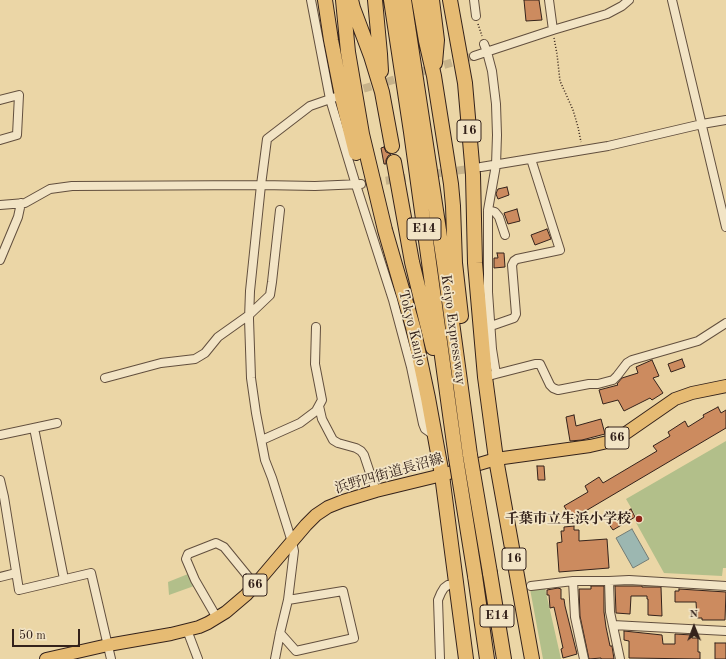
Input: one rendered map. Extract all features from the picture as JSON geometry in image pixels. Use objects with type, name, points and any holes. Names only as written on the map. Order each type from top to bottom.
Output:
[{"type":"highway","points":[[325,0],[343,101],[357,156],[375,213],[385,230]]},
{"type":"highway","name":"Tokyo Kanjo","points":[[343,0],[348,52],[362,134],[385,230],[413,327],[428,398],[442,475],[466,659]]},
{"type":"highway","points":[[351,0],[382,92],[392,146]]},
{"type":"highway","points":[[375,0],[382,92]]},
{"type":"highway","name":"Keiyo Expressway","points":[[391,0],[410,124],[456,458],[488,659]]},
{"type":"highway","name":"Keiyo Expressway","points":[[404,0],[444,263],[470,455],[504,659]]},
{"type":"highway","points":[[419,0],[434,76],[451,184],[455,263],[471,413],[468,433]]},
{"type":"highway","points":[[432,0],[437,40],[434,76]]},
{"type":"highway","name":"16","points":[[450,0],[465,83],[473,176],[475,263],[490,375],[496,459],[532,659]]},
{"type":"highway","points":[[460,0],[465,83]]},
{"type":"highway","points":[[394,162],[412,262],[442,394],[450,414]]},
{"type":"main road","name":"浜野四街道長沼線","points":[[46,659],[108,645],[171,634],[208,623],[236,604],[255,585],[306,525],[316,515],[328,507],[376,491],[442,475],[496,459],[590,446],[612,441],[675,400],[692,393],[726,386]]},
{"type":"street","points":[[312,0],[333,98],[393,300],[411,367],[423,424],[425,429],[435,436]]},
{"type":"street","points":[[474,0],[476,16]]},
{"type":"street","points":[[549,0],[553,30]]},
{"type":"street","points":[[474,56],[607,14],[622,6],[629,0]]},
{"type":"street","points":[[672,0],[726,227]]},
{"type":"street","points":[[484,44],[492,71],[496,104],[497,135],[496,165],[488,210],[488,292],[492,349],[490,375],[540,364],[550,385],[558,390],[589,384],[598,384],[613,380],[627,363],[632,360],[698,341],[726,323]]},
{"type":"street","points":[[0,100],[19,96],[17,135],[0,140]]},
{"type":"street","points":[[275,659],[288,600],[294,551],[272,478],[265,460],[251,378],[249,315],[261,185],[267,139],[310,106],[333,98]]},
{"type":"street","points":[[481,168],[608,146],[702,124],[726,120]]},
{"type":"street","points":[[491,326],[514,318],[516,314],[512,265],[514,261],[517,259],[560,250],[531,159]]},
{"type":"street","points":[[0,205],[25,203],[50,189],[72,186],[315,186],[359,184]]},
{"type":"street","points":[[0,260],[18,217],[21,203]]},
{"type":"street","points":[[105,378],[161,363],[194,359],[205,353],[218,337],[249,315],[270,295],[280,210]]},
{"type":"street","points":[[488,210],[495,212],[499,217],[505,235]]},
{"type":"street","points":[[262,440],[300,423],[316,411],[322,400],[315,364],[316,327]]},
{"type":"street","points":[[319,406],[322,419],[333,440],[361,450],[376,491]]},
{"type":"street","points":[[0,435],[57,422]]},
{"type":"street","points":[[34,428],[64,579]]},
{"type":"street","points":[[0,480],[19,590],[91,573],[111,659]]},
{"type":"street","points":[[217,618],[194,580],[186,559],[188,554],[216,544],[224,547],[255,585]]},
{"type":"street","points":[[0,577],[16,573]]},
{"type":"street","points":[[531,586],[573,581],[629,580],[726,586]]},
{"type":"street","points":[[573,581],[575,616],[584,659]]},
{"type":"street","points":[[609,581],[610,612],[620,659]]},
{"type":"street","points":[[440,659],[438,600],[440,593],[444,588],[448,585],[456,584]]},
{"type":"street","points":[[288,600],[343,591],[354,638],[296,651]]},
{"type":"street","points":[[613,625],[726,631]]},
{"type":"street","points":[[187,630],[198,659]]},
{"type":"street","points":[[280,633],[296,651],[300,659]]},
{"type":"path","points":[[476,16],[484,44]]},
{"type":"path","points":[[553,30],[560,81],[573,110],[583,150]]},
{"type":"green space","points":[[726,441],[726,568],[723,568],[722,576],[664,573],[634,519],[637,518],[626,499]]},
{"type":"green space","points":[[188,574],[194,586],[169,595],[168,582]]},
{"type":"green space","points":[[545,588],[561,659],[543,659],[530,589]]},
{"type":"water","points":[[632,529],[649,559],[633,568],[616,538]]},
{"type":"building","points":[[524,0],[539,0],[542,20],[526,21]]},
{"type":"building","points":[[384,147],[386,152],[391,154],[386,160],[386,164],[384,164],[381,148]]},
{"type":"building","points":[[507,187],[509,195],[498,199],[496,194],[498,189]]},
{"type":"building","points":[[517,209],[520,221],[508,224],[504,213]]},
{"type":"building","points":[[547,229],[551,239],[535,245],[531,235]]},
{"type":"building","points":[[497,253],[504,253],[505,267],[494,268],[494,258],[498,258]]},
{"type":"building","points":[[682,359],[685,367],[671,372],[668,364]]},
{"type":"building","points":[[652,360],[659,376],[653,378],[663,393],[652,400],[650,398],[624,411],[618,400],[603,404],[599,390],[618,385],[617,384],[622,378],[638,373],[636,367]]},
{"type":"building","points":[[718,407],[721,413],[726,410],[726,428],[572,519],[564,506],[588,492],[585,486],[599,477],[603,483],[657,451],[653,446],[670,436],[668,432],[685,421],[688,427],[704,417],[703,415]]},
{"type":"building","points":[[574,415],[576,426],[601,419],[605,434],[582,440],[570,441],[566,417]]},
{"type":"building","points":[[537,466],[544,466],[545,480],[538,480]]},
{"type":"building","points":[[631,509],[635,517],[613,530],[608,523]]},
{"type":"building","points":[[574,526],[574,530],[579,530],[579,541],[607,539],[609,568],[559,572],[557,543],[562,542],[561,531],[564,531],[564,527]]},
{"type":"building","points":[[591,586],[604,586],[604,612],[606,627],[610,646],[612,646],[614,659],[589,659],[580,616],[579,589],[591,589]]},
{"type":"building","points":[[615,586],[661,587],[662,616],[648,615],[647,596],[631,596],[630,614],[616,613]]},
{"type":"building","points":[[558,588],[561,589],[561,599],[564,599],[577,654],[563,658],[561,649],[563,648],[554,607],[550,608],[549,595],[547,595],[547,590]]},
{"type":"building","points":[[679,589],[726,592],[725,620],[702,620],[702,618],[697,618],[696,602],[675,602],[675,591],[679,591]]},
{"type":"building","points":[[624,631],[662,635],[663,644],[675,644],[675,634],[692,635],[692,638],[698,638],[698,652],[700,652],[700,659],[629,658],[629,641],[624,640]]},
{"type":"building","points":[[715,643],[726,643],[726,659],[715,659]]},
{"type":"tunnel","points":[[352,92],[474,56]]},
{"type":"tunnel","points":[[362,184],[476,168]]},
{"type":"place","name":"千葉市立生浜小学校","points":[[639,519]]}]
